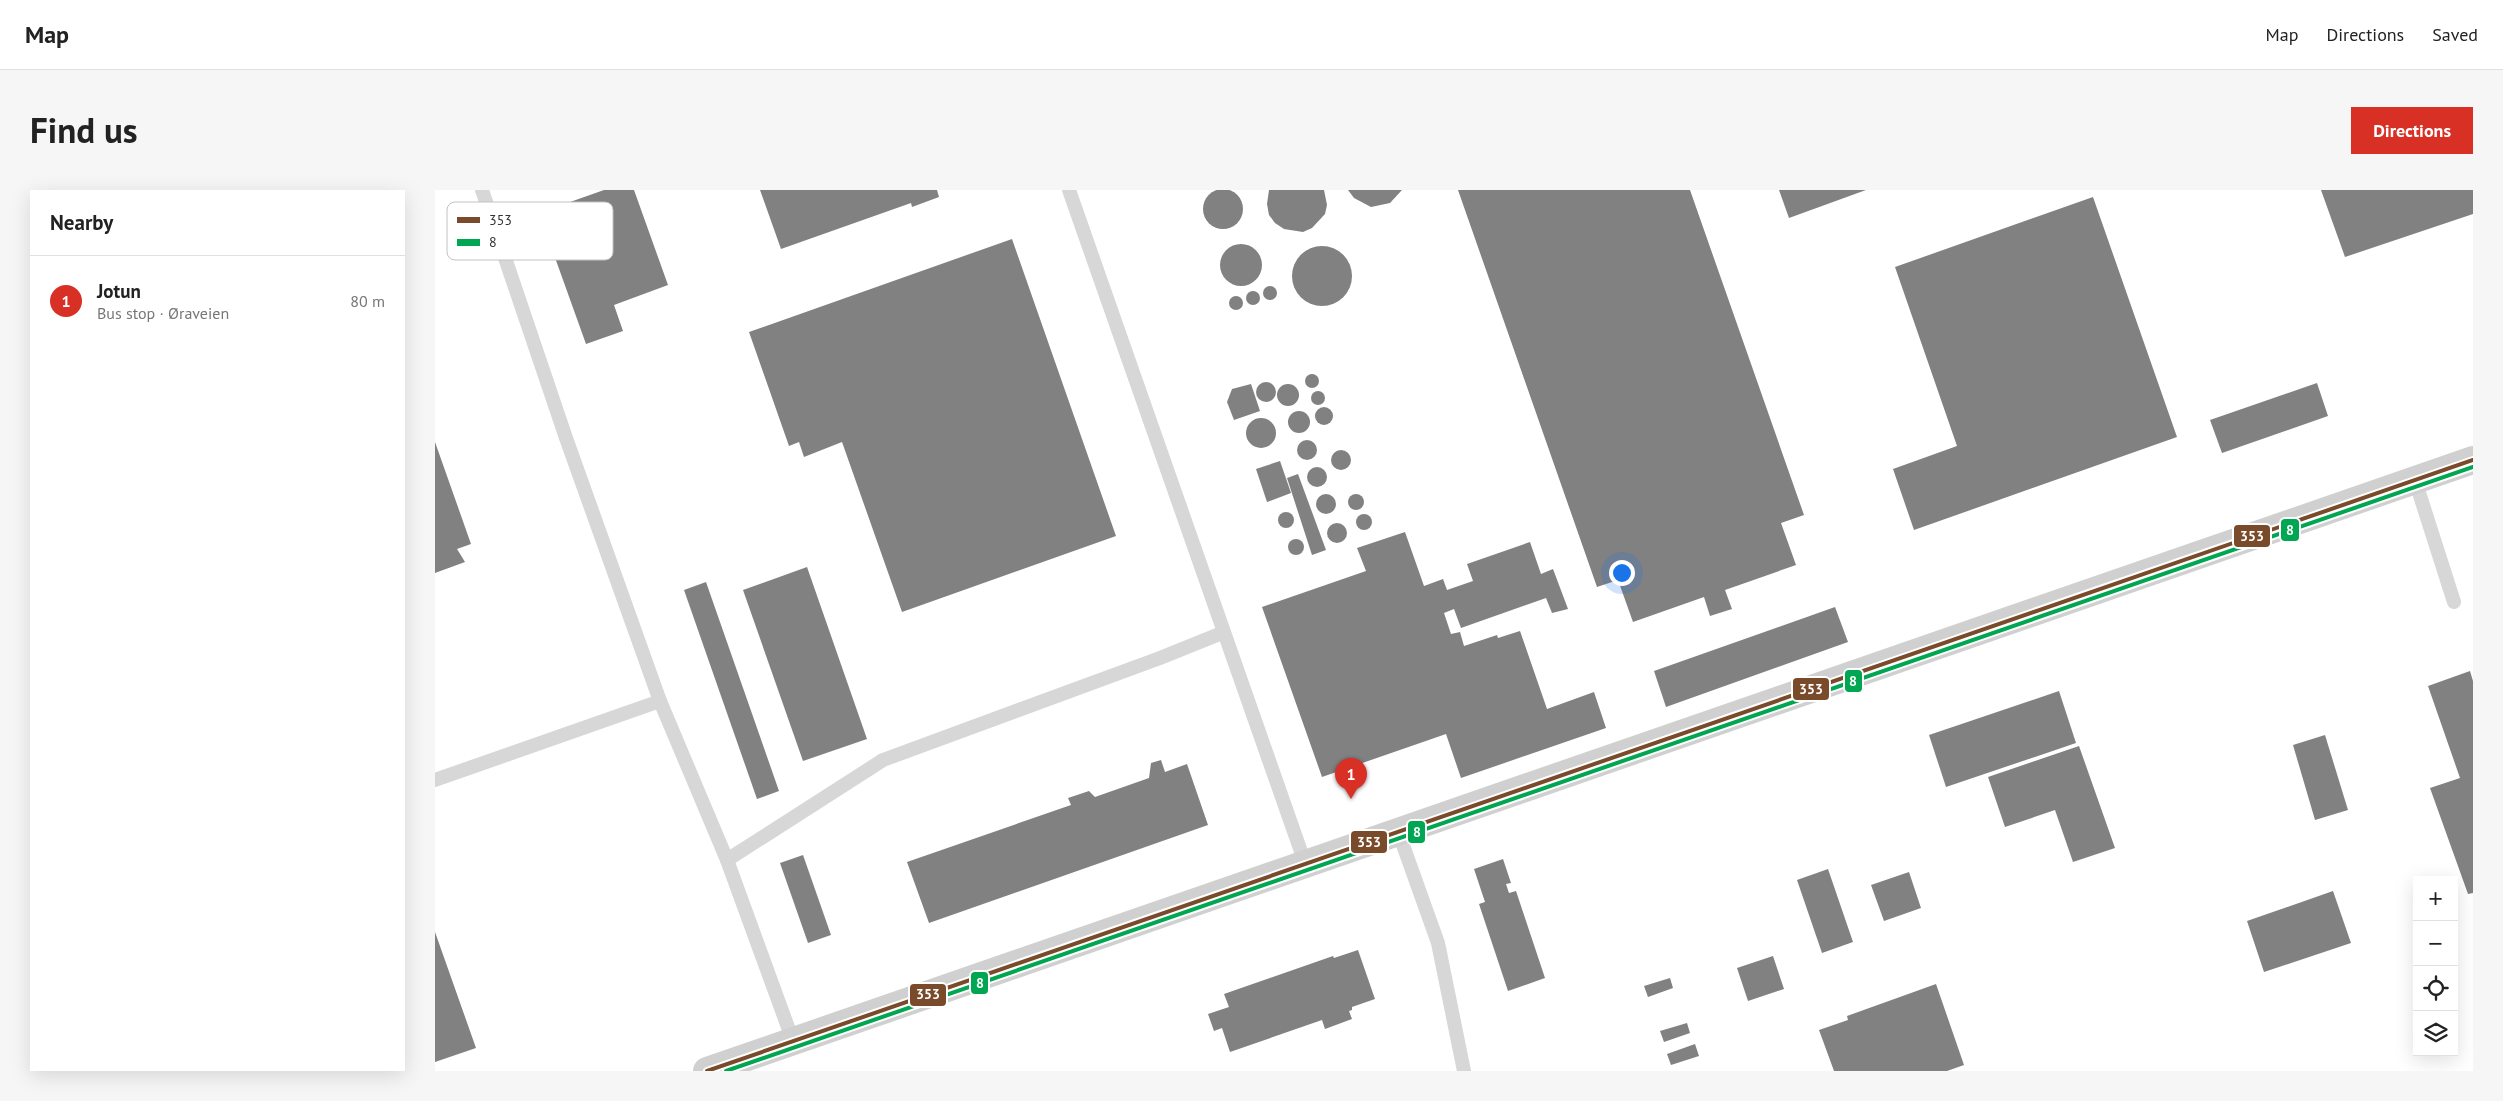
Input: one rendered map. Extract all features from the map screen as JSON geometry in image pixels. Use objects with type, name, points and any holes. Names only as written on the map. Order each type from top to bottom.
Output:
[{"type":"street","points":[[707,1071],[2473,460]]},
{"type":"lane","points":[[482,190],[486,202]]},
{"type":"lane","points":[[1069,190],[1222,632],[1305,863]]},
{"type":"lane","points":[[506,260],[566,438],[660,702],[727,860],[793,1041]]},
{"type":"lane","points":[[2415,480],[2454,602]]},
{"type":"lane","points":[[727,860],[883,760],[1160,658],[1222,632]]},
{"type":"lane","points":[[435,780],[660,702]]},
{"type":"lane","points":[[1398,831],[1438,944],[1464,1071]]},
{"type":"building","points":[[1227,189],[1234,192],[1240,198],[1243,209],[1242,217],[1234,226],[1227,229],[1219,229],[1212,226],[1204,217],[1203,205],[1206,198],[1215,190]]},
{"type":"building","points":[[604,190],[634,190],[668,285],[614,305],[623,331],[586,344],[556,260],[613,260],[613,202],[570,202]]},
{"type":"building","points":[[760,190],[937,190],[939,197],[912,207],[911,203],[781,249]]},
{"type":"building","points":[[1269,190],[1324,190],[1327,205],[1325,214],[1312,228],[1303,232],[1284,229],[1275,223],[1269,215],[1267,204]]},
{"type":"building","points":[[1348,190],[1402,190],[1390,203],[1371,207],[1354,198]]},
{"type":"building","points":[[1458,190],[1690,190],[1804,515],[1781,523],[1796,565],[1725,590],[1732,609],[1710,616],[1704,597],[1633,622],[1618,580],[1597,587]]},
{"type":"building","points":[[1779,190],[1866,190],[1789,218]]},
{"type":"building","points":[[2321,190],[2473,190],[2473,214],[2345,257]]},
{"type":"building","points":[[2093,197],[2177,437],[1914,530],[1893,469],[1957,446],[1895,267]]},
{"type":"building","points":[[1012,239],[1116,536],[902,612],[842,442],[804,457],[799,442],[789,446],[749,332]]},
{"type":"building","points":[[1241,244],[1256,250],[1262,265],[1256,280],[1241,286],[1226,280],[1220,265],[1226,250]]},
{"type":"building","points":[[1316,246],[1328,246],[1339,251],[1347,259],[1352,270],[1350,288],[1339,301],[1328,306],[1316,306],[1305,301],[1297,293],[1292,282],[1292,270],[1297,259],[1305,251]]},
{"type":"building","points":[[1270,286],[1275,288],[1277,293],[1275,298],[1270,300],[1265,298],[1263,293],[1265,288]]},
{"type":"building","points":[[1253,291],[1258,293],[1260,298],[1258,303],[1253,305],[1248,303],[1246,298],[1248,293]]},
{"type":"building","points":[[1233,296],[1239,296],[1243,303],[1239,310],[1233,310],[1229,306],[1229,300]]},
{"type":"building","points":[[1312,374],[1317,376],[1319,381],[1317,386],[1312,388],[1307,386],[1305,381],[1307,376]]},
{"type":"building","points":[[1266,382],[1273,385],[1276,392],[1273,399],[1266,402],[1259,399],[1256,392],[1259,385]]},
{"type":"building","points":[[2317,383],[2328,416],[2222,453],[2210,420]]},
{"type":"building","points":[[1251,384],[1260,411],[1234,420],[1227,402],[1232,389]]},
{"type":"building","points":[[1288,384],[1296,387],[1299,395],[1296,403],[1288,406],[1280,403],[1277,395],[1280,387]]},
{"type":"building","points":[[1318,391],[1323,393],[1325,398],[1323,403],[1318,405],[1313,403],[1311,398],[1313,393]]},
{"type":"building","points":[[1320,407],[1328,407],[1333,412],[1331,423],[1320,425],[1315,420],[1315,412]]},
{"type":"building","points":[[1299,411],[1307,414],[1310,422],[1307,430],[1299,433],[1291,430],[1288,422],[1291,414]]},
{"type":"building","points":[[1261,418],[1272,422],[1276,433],[1272,444],[1261,448],[1250,444],[1246,433],[1250,422]]},
{"type":"building","points":[[1307,440],[1314,443],[1317,450],[1314,457],[1307,460],[1300,457],[1297,450],[1300,443]]},
{"type":"building","points":[[435,442],[471,544],[457,549],[465,562],[435,573]]},
{"type":"building","points":[[1341,450],[1348,453],[1351,460],[1348,467],[1341,470],[1334,467],[1331,460],[1334,453]]},
{"type":"building","points":[[1280,461],[1291,493],[1267,502],[1256,469]]},
{"type":"building","points":[[1317,467],[1324,470],[1327,477],[1324,484],[1317,487],[1310,484],[1307,477],[1310,470]]},
{"type":"building","points":[[1298,474],[1326,550],[1312,555],[1287,478]]},
{"type":"building","points":[[1322,494],[1330,494],[1336,500],[1336,508],[1330,514],[1322,514],[1316,508],[1316,500]]},
{"type":"building","points":[[1353,494],[1359,494],[1364,499],[1362,508],[1353,510],[1348,505],[1348,499]]},
{"type":"building","points":[[1286,512],[1292,514],[1294,520],[1292,526],[1286,528],[1280,526],[1278,520],[1280,514]]},
{"type":"building","points":[[1364,514],[1372,522],[1364,530],[1356,522]]},
{"type":"building","points":[[1333,523],[1341,523],[1347,529],[1347,537],[1341,543],[1333,543],[1327,537],[1327,529]]},
{"type":"building","points":[[1405,532],[1424,586],[1443,579],[1447,590],[1473,581],[1467,564],[1530,542],[1541,574],[1553,569],[1568,609],[1552,613],[1546,598],[1461,628],[1454,609],[1444,613],[1451,634],[1460,632],[1464,646],[1497,635],[1498,638],[1520,631],[1547,709],[1594,692],[1606,728],[1461,778],[1446,734],[1322,777],[1262,607],[1366,571],[1357,548]]},
{"type":"building","points":[[1293,539],[1299,539],[1304,544],[1302,553],[1293,555],[1288,550],[1288,544]]},
{"type":"building","points":[[807,567],[867,739],[803,761],[743,590]]},
{"type":"building","points":[[706,582],[779,791],[757,799],[684,590]]},
{"type":"building","points":[[1835,607],[1848,642],[1666,707],[1654,671]]},
{"type":"building","points":[[2470,671],[2473,681],[2473,893],[2468,894],[2430,788],[2460,778],[2428,686]]},
{"type":"building","points":[[2059,691],[2076,743],[1946,787],[1929,735]]},
{"type":"building","points":[[2325,735],[2348,810],[2315,820],[2293,745]]},
{"type":"building","points":[[2079,746],[2115,848],[2073,862],[2055,810],[2005,827],[1988,777]]},
{"type":"building","points":[[1161,760],[1165,772],[1187,764],[1208,825],[929,923],[907,862],[1071,805],[1068,798],[1089,791],[1095,797],[1149,778],[1151,763]]},
{"type":"building","points":[[803,855],[831,935],[808,943],[780,863]]},
{"type":"building","points":[[1503,859],[1511,883],[1506,884],[1509,893],[1516,891],[1545,978],[1508,991],[1479,904],[1485,902],[1474,869]]},
{"type":"building","points":[[1828,869],[1853,942],[1822,953],[1797,880]]},
{"type":"building","points":[[1909,872],[1921,908],[1884,921],[1871,885]]},
{"type":"building","points":[[2333,891],[2351,943],[2264,972],[2247,921]]},
{"type":"building","points":[[435,932],[476,1048],[435,1062]]},
{"type":"building","points":[[1358,950],[1375,999],[1352,1007],[1352,1010],[1349,1011],[1352,1019],[1325,1029],[1322,1020],[1230,1052],[1222,1028],[1214,1031],[1208,1014],[1229,1007],[1224,994],[1333,956],[1334,958]]},
{"type":"building","points":[[1773,956],[1784,989],[1748,1001],[1737,968]]},
{"type":"building","points":[[1670,978],[1673,988],[1648,997],[1644,986]]},
{"type":"building","points":[[1936,984],[1964,1065],[1947,1071],[1834,1071],[1819,1030],[1848,1020],[1847,1016]]},
{"type":"building","points":[[1687,1023],[1690,1033],[1664,1042],[1660,1031]]},
{"type":"building","points":[[1695,1044],[1699,1056],[1671,1065],[1667,1054]]},
{"type":"transit line","name":"353","points":[[707,1071],[2473,460]]},
{"type":"transit line","name":"8","points":[[726,1071],[2473,467]]},
{"type":"place","name":"Jotun","points":[[1351,799]]}]
